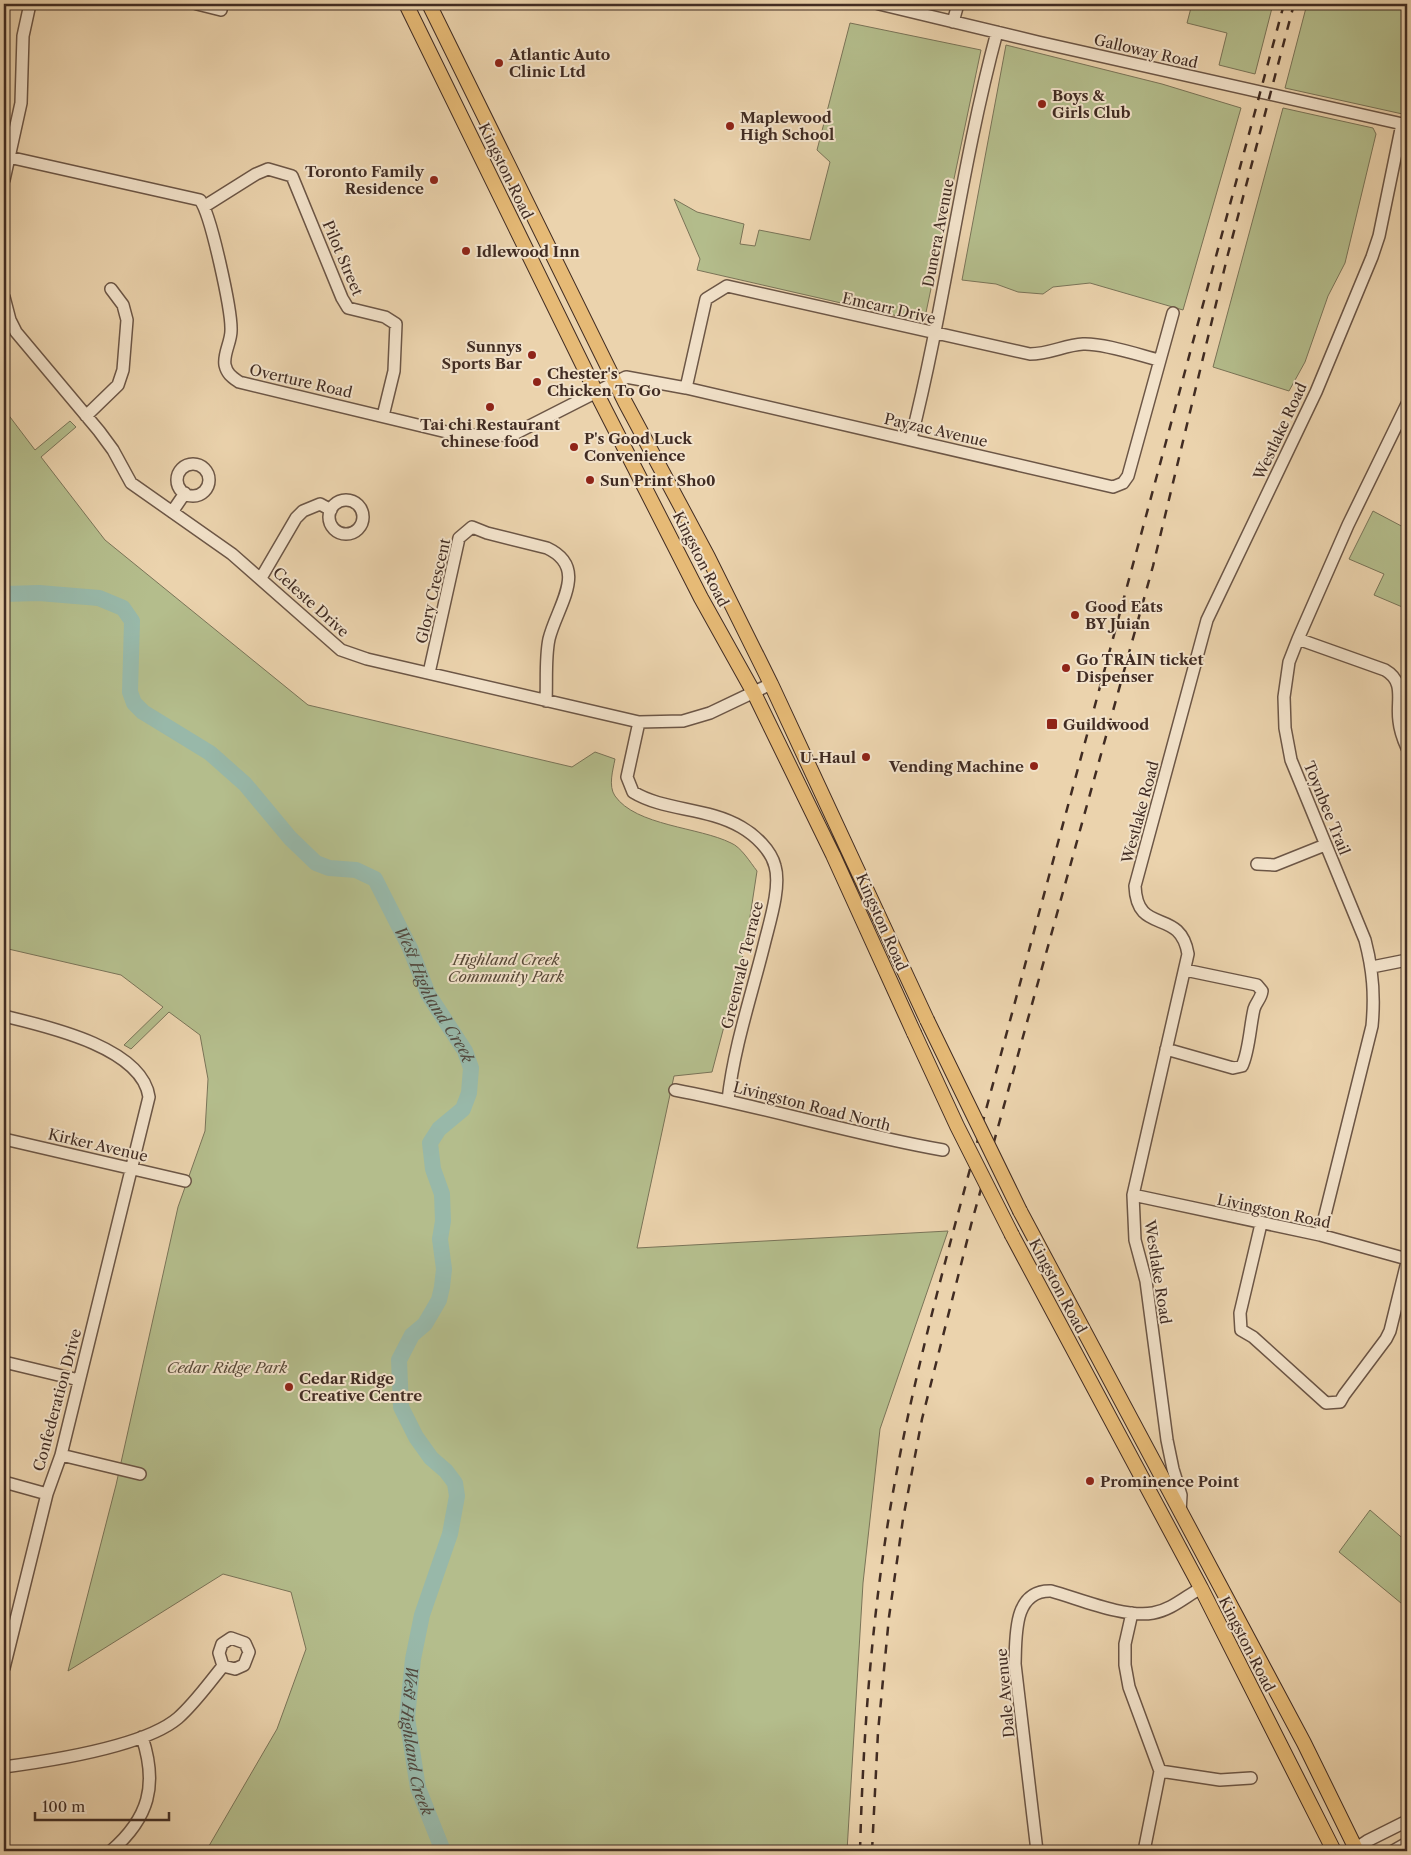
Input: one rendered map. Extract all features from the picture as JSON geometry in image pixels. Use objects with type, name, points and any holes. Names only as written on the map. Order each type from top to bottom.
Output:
[{"type":"main road","name":"Kingston Road","points":[[406,4],[596,392],[702,598],[754,693],[833,855],[957,1126],[1012,1235],[1201,1588],[1334,1851]]},
{"type":"main road","name":"Kingston Road","points":[[429,4],[615,381],[708,557],[772,684],[927,1020],[1020,1211],[1180,1514],[1304,1743],[1355,1850]]},
{"type":"street","points":[[4,180],[6,156],[22,103],[23,36],[30,4]]},
{"type":"street","points":[[197,4],[222,10]]},
{"type":"street","name":"Galloway Road","points":[[879,4],[1405,124]]},
{"type":"street","points":[[953,22],[958,4]]},
{"type":"street","name":"Dunera Avenue","points":[[910,439],[934,333],[966,165],[997,32]]},
{"type":"street","name":"Westlake Road","points":[[1180,1514],[1181,1495],[1172,1469],[1167,1440],[1146,1281],[1135,1240],[1133,1195],[1188,954],[1186,942],[1180,932],[1171,926],[1151,919],[1144,913],[1136,899],[1135,886],[1207,620],[1316,392],[1372,257],[1379,236],[1405,124]]},
{"type":"street","points":[[6,156],[190,197],[200,200],[205,206]]},
{"type":"street","name":"Pilot Street","points":[[205,206],[256,174],[268,169],[292,176],[342,298],[348,308],[385,317],[393,320],[396,324],[394,371],[383,416]]},
{"type":"street","name":"Overture Road","points":[[205,206],[230,315],[231,331],[224,363],[228,374],[239,382],[455,434],[493,436],[514,434],[615,381]]},
{"type":"street","name":"Emcarr Drive","points":[[686,388],[706,299],[727,286],[1030,354],[1046,354],[1071,345],[1086,344],[1159,360]]},
{"type":"street","points":[[86,416],[118,385],[123,370],[127,320],[123,305],[111,289]]},
{"type":"street","name":"Celeste Drive","points":[[4,297],[10,320],[16,332],[113,450],[131,483],[232,554],[348,654],[639,722],[683,721],[710,713],[772,684]]},
{"type":"street","points":[[1159,360],[1173,313]]},
{"type":"street","name":"Payzac Avenue","points":[[615,381],[626,378],[686,388],[1113,487],[1119,486],[1128,476],[1159,360]]},
{"type":"street","name":"Toynbee Trail","points":[[1320,1235],[1372,1026],[1375,997],[1372,967],[1365,940],[1291,760],[1285,728],[1284,697],[1289,662],[1298,639],[1348,525],[1407,404]]},
{"type":"street","points":[[172,512],[185,493]]},
{"type":"street","points":[[261,578],[303,510],[320,504],[331,510]]},
{"type":"street","name":"Glory Crescent","points":[[429,673],[460,538],[472,527],[487,533],[547,548],[565,561],[569,584],[549,641],[546,701]]},
{"type":"street","points":[[1298,639],[1385,670],[1393,675],[1400,690],[1398,720],[1400,732],[1407,748]]},
{"type":"street","name":"Greenvale Terrace","points":[[639,722],[627,777],[633,792],[646,799],[712,814],[742,827],[762,844],[775,864],[772,913],[738,1042],[728,1100]]},
{"type":"street","points":[[1257,864],[1276,865],[1325,845]]},
{"type":"street","points":[[1372,967],[1407,960]]},
{"type":"street","points":[[1166,1049],[1233,1068],[1242,1066],[1246,1058],[1246,1049],[1255,1005],[1261,1000],[1262,991],[1257,985],[1185,970]]},
{"type":"street","name":"Confederation Drive","points":[[4,1016],[70,1032],[122,1060],[138,1071],[146,1083],[149,1097],[61,1456],[47,1494],[4,1668]]},
{"type":"street","name":"Livingston Road North","points":[[675,1090],[728,1100],[880,1139],[943,1150]]},
{"type":"street","name":"Kirker Avenue","points":[[4,1140],[185,1181]]},
{"type":"street","name":"Livingston Road","points":[[1133,1195],[1261,1224],[1320,1235],[1407,1261]]},
{"type":"street","points":[[1261,1224],[1240,1313],[1241,1330],[1253,1337],[1326,1403],[1340,1402],[1386,1339],[1390,1331],[1407,1261]]},
{"type":"street","points":[[4,1362],[79,1380]]},
{"type":"street","points":[[61,1456],[140,1474]]},
{"type":"street","points":[[4,1482],[47,1494]]},
{"type":"street","name":"Dale Avenue","points":[[1037,1851],[1015,1664],[1016,1638],[1021,1609],[1030,1596],[1040,1591],[1051,1591],[1132,1613],[1153,1613],[1174,1606],[1201,1588]]},
{"type":"street","points":[[1132,1613],[1125,1644],[1125,1665],[1130,1687],[1160,1771],[1144,1851]]},
{"type":"street","points":[[4,1767],[55,1760],[142,1737],[160,1730],[179,1717],[223,1666]]},
{"type":"street","points":[[111,1851],[135,1826],[150,1795],[150,1780],[142,1737]]},
{"type":"street","points":[[1160,1771],[1220,1780],[1250,1778]]},
{"type":"street","points":[[1355,1850],[1407,1821]]},
{"type":"street","points":[[1393,1851],[1407,1844]]},
{"type":"green space","points":[[1192,4],[1273,4],[1255,74],[1219,65],[1227,33],[1187,23]]},
{"type":"green space","points":[[1307,4],[1407,4],[1407,115],[1285,88]]},
{"type":"green space","points":[[850,23],[981,50],[924,322],[697,270],[700,259],[674,199],[697,212],[744,224],[740,244],[755,246],[759,230],[810,240],[830,162],[817,150]]},
{"type":"green space","points":[[1006,45],[1162,84],[1241,108],[1183,310],[1090,283],[1053,287],[1043,294],[1018,292],[996,284],[962,280]]},
{"type":"green space","points":[[1283,108],[1373,128],[1376,134],[1345,263],[1328,296],[1305,362],[1289,391],[1213,367]]},
{"type":"green space","points":[[4,409],[35,450],[70,421],[76,427],[41,457],[105,540],[308,705],[572,767],[595,752],[615,759],[612,788],[615,796],[625,806],[637,814],[652,820],[731,843],[742,851],[757,871],[746,943],[712,1072],[674,1076],[637,1248],[948,1231],[880,1429],[863,1583],[847,1851],[206,1851],[277,1729],[306,1649],[291,1592],[223,1574],[68,1671],[116,1485],[178,1207],[205,1131],[208,1079],[200,1035],[169,1012],[131,1049],[124,1045],[163,1007],[121,975],[4,948]]},
{"type":"green space","points":[[1373,511],[1407,529],[1407,609],[1374,595],[1384,574],[1349,559]]},
{"type":"green space","points":[[1370,1510],[1407,1542],[1407,1608],[1339,1552]]},
{"type":"waterway","name":"West Highland Creek","points":[[4,594],[39,593],[99,598],[123,608],[132,621],[130,692],[134,703],[143,712],[210,753],[245,784],[290,838],[316,863],[329,868],[356,870],[375,879],[410,948],[428,994],[465,1051],[471,1068],[469,1093],[463,1109],[439,1129],[430,1143],[433,1169],[442,1194],[443,1221],[440,1239],[444,1269],[439,1300],[425,1324],[412,1335],[399,1360],[401,1407],[416,1437],[431,1458],[446,1471],[455,1483],[457,1496],[450,1534],[422,1615],[413,1659],[407,1718],[418,1788],[443,1851]]},
{"type":"railway","points":[[860,1851],[863,1767],[877,1599],[895,1479],[919,1368],[956,1221],[1284,4]]},
{"type":"railway","points":[[872,1851],[878,1732],[889,1617],[903,1519],[922,1419],[971,1225],[1153,566],[1228,254],[1294,4]]},
{"type":"place","name":"Atlantic Auto Clinic Ltd","points":[[499,63]]},
{"type":"place","name":"Boys & Girls Club","points":[[1042,104]]},
{"type":"place","name":"Maplewood High School","points":[[730,126]]},
{"type":"place","name":"Toronto Family Residence","points":[[434,180]]},
{"type":"place","name":"Idlewood Inn","points":[[466,251]]},
{"type":"place","name":"Sunnys Sports Bar","points":[[532,355]]},
{"type":"place","name":"Chester's Chicken To Go","points":[[537,382]]},
{"type":"place","name":"Tai chi Restaurant chinese food","points":[[490,407]]},
{"type":"place","name":"P's Good Luck Convenience","points":[[574,447]]},
{"type":"place","name":"Sun Print Sho0","points":[[590,480]]},
{"type":"place","name":"Good Eats BY Juian","points":[[1075,615]]},
{"type":"place","name":"Go TRAIN ticket Dispenser","points":[[1066,668]]},
{"type":"place","name":"Guildwood","points":[[1052,724]]},
{"type":"place","name":"U-Haul","points":[[866,757]]},
{"type":"place","name":"Vending Machine","points":[[1034,766]]},
{"type":"place","name":"Cedar Ridge Creative Centre","points":[[289,1387]]},
{"type":"place","name":"Prominence Point","points":[[1090,1481]]},
{"type":"park label","name":"Highland Creek Community Park","points":[[506,968]]},
{"type":"park label","name":"Cedar Ridge Park","points":[[227,1367]]}]
